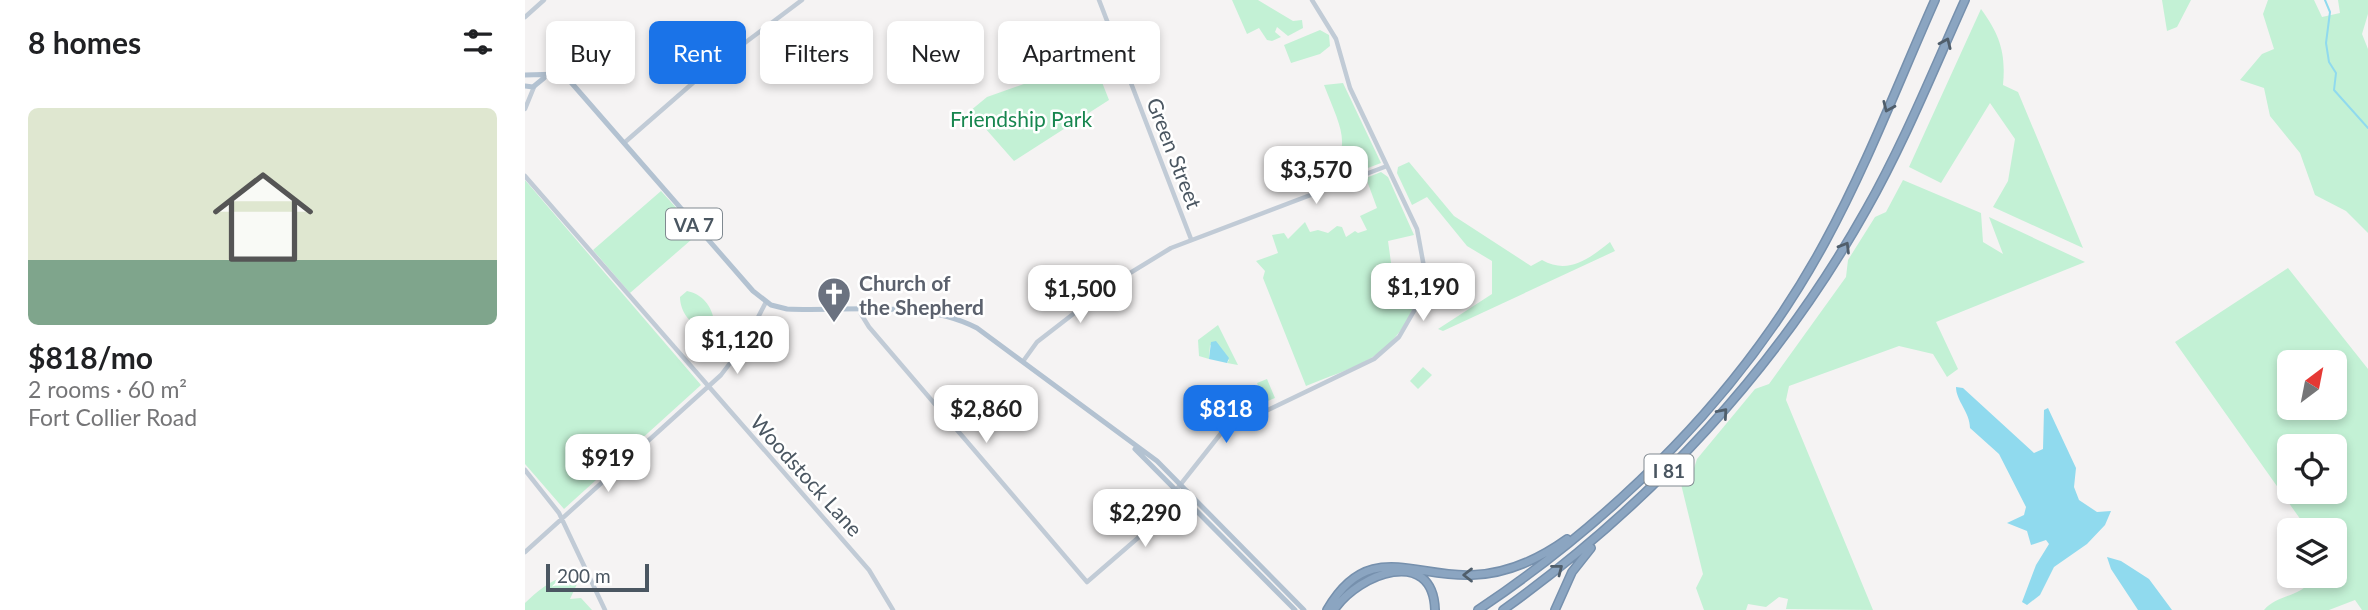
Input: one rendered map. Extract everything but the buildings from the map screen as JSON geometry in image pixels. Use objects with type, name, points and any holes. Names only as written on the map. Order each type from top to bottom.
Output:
[{"type":"highway","name":"I 81","points":[[1478,610],[1567,545],[1636,484],[1732,381],[1796,291],[1840,212],[1935,0]]},
{"type":"highway","name":"I 81","points":[[1503,610],[1580,552],[1647,492],[1718,419],[1755,375],[1839,257],[1883,179],[1965,0]]},
{"type":"highway","points":[[1329,609],[1350,583],[1385,567],[1406,566],[1472,575],[1517,567],[1564,542],[1636,484]]},
{"type":"highway","points":[[1555,610],[1577,563],[1647,492]]},
{"type":"highway","points":[[1329,609],[1364,580],[1381,574],[1407,572],[1427,585],[1435,610]]},
{"type":"highway","points":[[1342,610],[1348,592]]},
{"type":"main road","name":"VA 7","points":[[525,75],[546,76]]},
{"type":"main road","points":[[531,86],[534,75]]},
{"type":"main road","points":[[531,86],[546,77]]},
{"type":"main road","name":"VA 7","points":[[573,84],[753,291],[766,302],[781,308],[865,310],[951,317],[978,328],[1024,359],[1134,446],[1178,486],[1285,595],[1304,610]]},
{"type":"main road","name":"VA 7","points":[[1285,595],[1295,610]]},
{"type":"street","points":[[525,17],[544,0]]},
{"type":"street","points":[[624,143],[711,69],[802,0]]},
{"type":"street","name":"Green Street","points":[[1098,0],[1191,239]]},
{"type":"street","points":[[865,310],[861,314],[869,327],[1087,582],[1139,537],[1226,429],[1369,362],[1391,346],[1407,326],[1421,292],[1423,251],[1416,225],[1350,88],[1336,39],[1312,0]]},
{"type":"street","points":[[525,109],[531,97],[531,86]]},
{"type":"street","points":[[1024,359],[1037,342],[1118,279],[1191,239],[1387,166]]},
{"type":"street","name":"Woodstock Lane","points":[[525,176],[869,569],[893,610]]},
{"type":"street","points":[[525,552],[708,387],[740,352],[766,302]]},
{"type":"street","points":[[525,470],[552,501],[605,610]]},
{"type":"green space","points":[[1232,0],[1258,0],[1293,21],[1302,20],[1303,28],[1288,36],[1277,27],[1275,32],[1281,37],[1272,41],[1267,40],[1259,28],[1247,34]]},
{"type":"green space","points":[[2162,0],[2191,0],[2177,27],[2167,31]]},
{"type":"green space","points":[[2268,0],[2314,0],[2322,17],[2340,13],[2338,0],[2368,0],[2368,14],[2362,34],[2368,49],[2368,233],[2346,211],[2315,195],[2300,153],[2270,116],[2264,88],[2240,80],[2262,54],[2274,49],[2263,14]]},
{"type":"green space","points":[[1981,9],[1993,27],[2000,45],[2003,85],[2018,92],[2083,248],[1993,207],[2008,181],[2015,139],[1990,103],[1941,183],[1909,167]]},
{"type":"green space","points":[[1320,30],[1329,35],[1330,46],[1320,54],[1291,63],[1284,45]]},
{"type":"green space","points":[[1343,83],[1381,163],[1315,188],[1337,162],[1342,140],[1324,85]]},
{"type":"green space","name":"Friendship Park","points":[[1024,84],[1103,84],[1109,100],[1014,161],[970,111],[987,97]]},
{"type":"green space","points":[[1409,162],[1454,216],[1531,266],[1542,260],[1561,266],[1578,263],[1610,242],[1615,251],[1443,331],[1438,329],[1492,294],[1492,261],[1467,246],[1427,197],[1412,205],[1397,173],[1398,167]]},
{"type":"green space","points":[[1381,172],[1388,177],[1414,235],[1388,241],[1393,277],[1418,272],[1417,297],[1407,321],[1381,351],[1355,366],[1306,386],[1263,278],[1265,271],[1256,261],[1278,253],[1272,235],[1284,233],[1288,239],[1305,222],[1310,232],[1318,230],[1328,233],[1337,226],[1342,227],[1346,237],[1355,231],[1358,233],[1367,230],[1360,216],[1377,208],[1366,178]]},
{"type":"green space","points":[[525,180],[701,385],[564,509],[525,464]]},
{"type":"green space","points":[[1903,180],[1981,213],[1983,242],[2003,254],[1989,217],[2085,262],[1936,322],[1958,369],[1947,377],[1933,354],[1899,346],[1789,386],[1786,400],[1873,610],[1786,609],[1788,599],[1779,597],[1766,607],[1748,604],[1746,610],[1704,610],[1696,588],[1703,574],[1681,484],[1692,474],[1697,459],[1755,389],[1769,384],[1846,277],[1848,260],[1875,217],[1886,212]]},
{"type":"green space","points":[[661,191],[699,233],[630,293],[593,250]]},
{"type":"green space","points":[[2288,268],[2368,369],[2368,610],[2362,610],[2355,600],[2329,610],[2264,610],[2304,588],[2347,588],[2347,518],[2300,518],[2290,504],[2347,504],[2347,434],[2277,434],[2277,486],[2175,342]]},
{"type":"green space","points":[[687,291],[702,298],[709,306],[714,321],[709,328],[697,326],[685,314],[680,297]]},
{"type":"green space","points":[[1218,325],[1238,365],[1227,363],[1229,360],[1210,345],[1209,359],[1199,356],[1198,340]]},
{"type":"green space","points":[[1423,367],[1432,375],[1418,389],[1410,381]]},
{"type":"green space","points":[[1267,379],[1275,398],[1256,406],[1251,393],[1260,390],[1257,383]]},
{"type":"green space","points":[[567,577],[577,584],[570,599],[581,598],[592,610],[525,610],[525,603],[539,590],[555,580]]},
{"type":"water","points":[[1216,341],[1229,358],[1227,363],[1209,359],[1211,342]]},
{"type":"water","points":[[1956,387],[1963,388],[2034,453],[2043,449],[2044,410],[2048,408],[2076,468],[2074,487],[2079,500],[2097,512],[2111,511],[2105,525],[2087,544],[2054,567],[2040,595],[2027,605],[2022,602],[2036,565],[2049,544],[2046,540],[2031,545],[2027,531],[2007,523],[2024,515],[2026,507],[1999,454],[1970,428]]},
{"type":"water","points":[[2107,557],[2121,561],[2149,579],[2172,610],[2138,610],[2111,569]]},
{"type":"waterway","points":[[2325,0],[2330,12],[2326,43],[2329,62],[2336,73],[2334,90],[2368,128]]},
{"type":"place","name":"Church of the Shepherd","points":[[834,324]]}]
